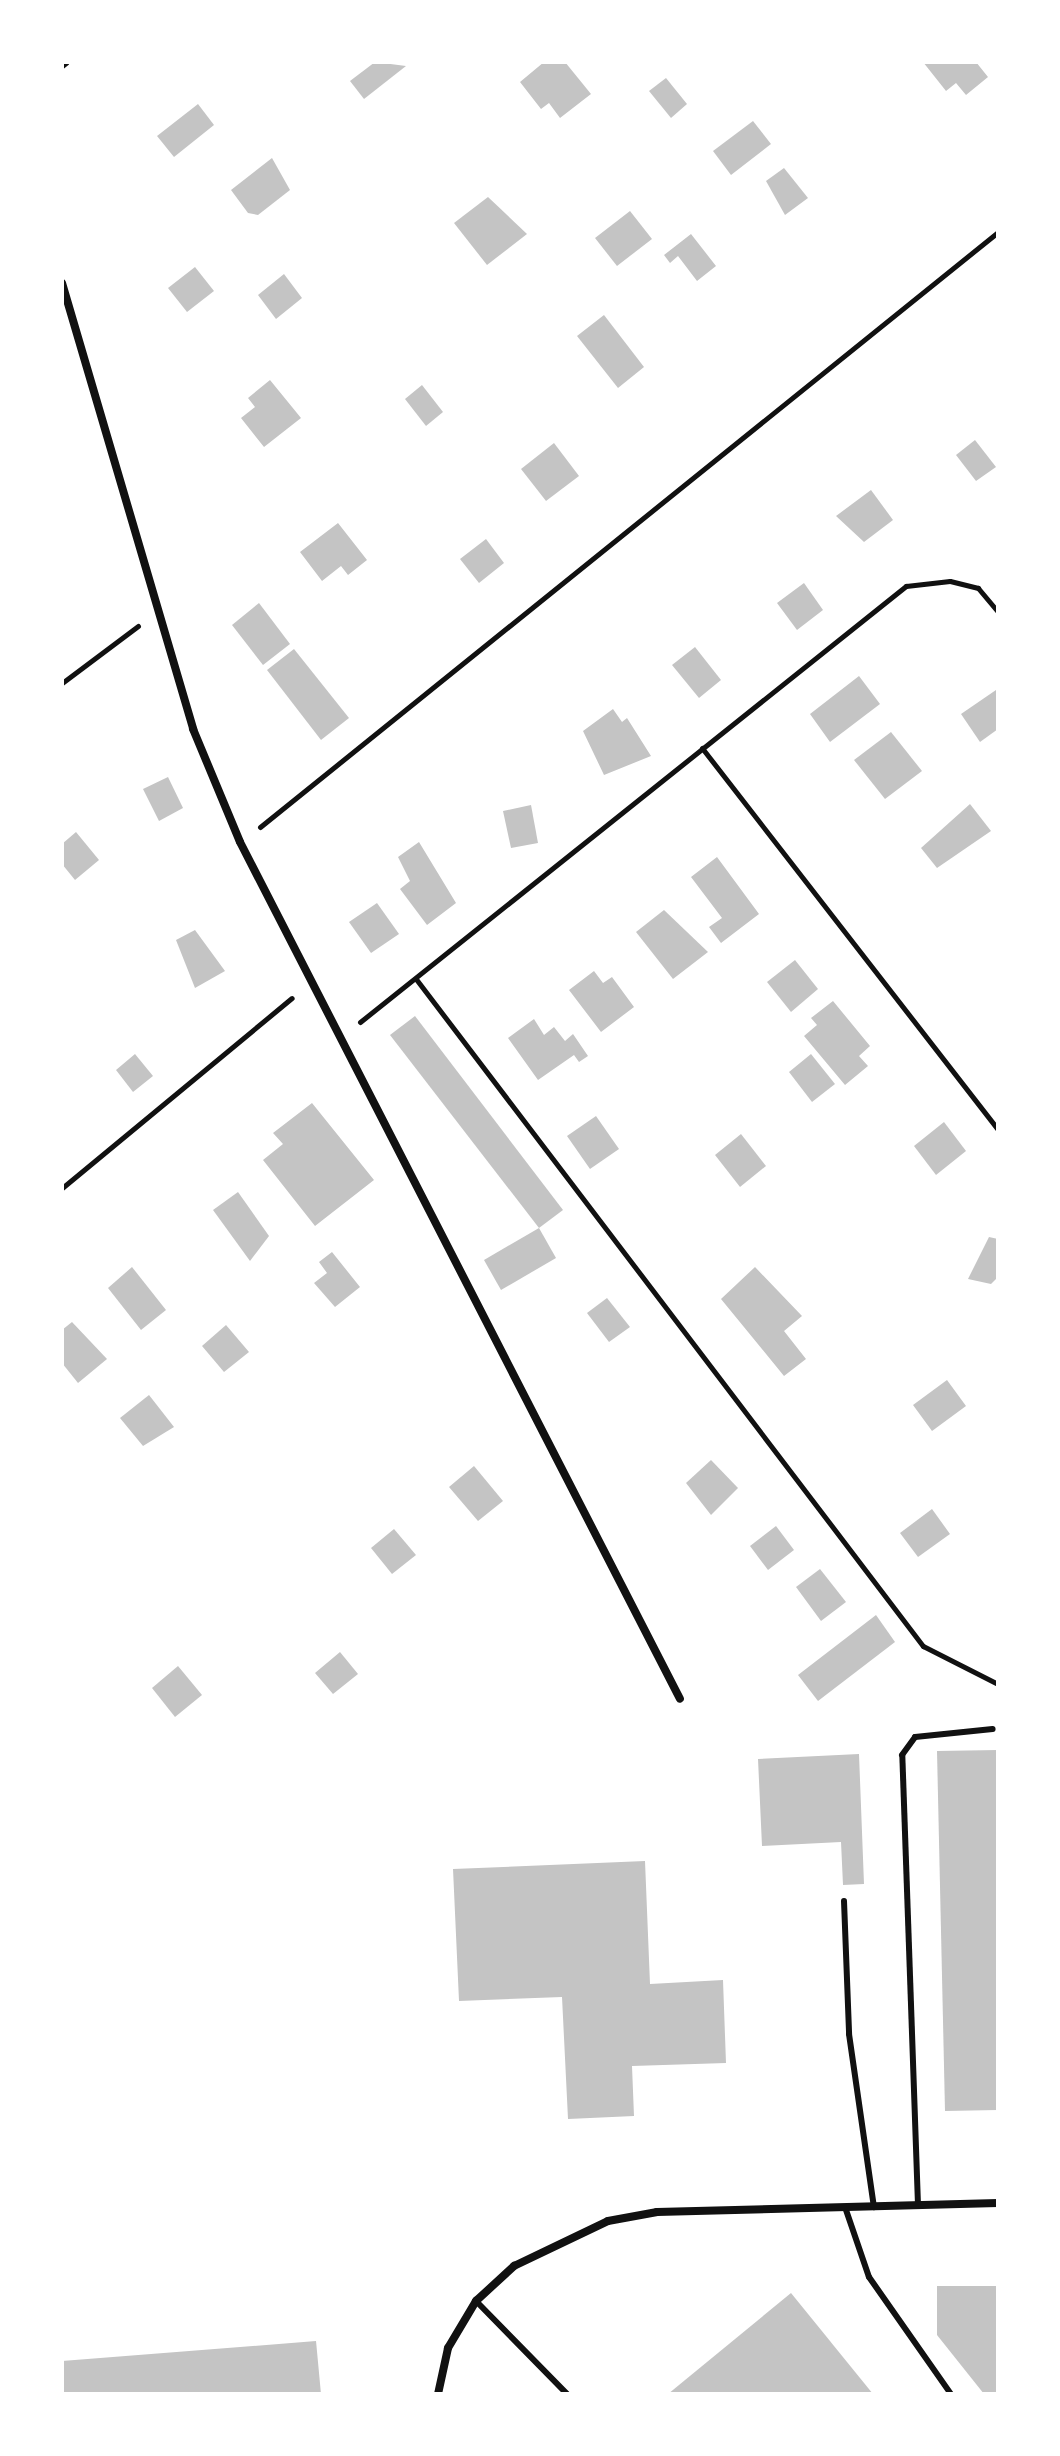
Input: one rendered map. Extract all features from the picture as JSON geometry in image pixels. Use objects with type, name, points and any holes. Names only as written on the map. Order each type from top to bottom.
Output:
[{"type":"street","points":[[62,283],[160,608],[193,729],[240,842],[680,1699]]},
{"type":"street","points":[[438,2394],[448,2348],[476,2301],[514,2266],[608,2221],[657,2212],[998,2203]]},
{"type":"lane","points":[[918,2205],[902,1755],[915,1737],[993,1729]]},
{"type":"lane","points":[[844,1901],[849,2034],[874,2207]]},
{"type":"lane","points":[[845,2207],[869,2277],[951,2394]]},
{"type":"lane","points":[[476,2301],[567,2394]]},
{"type":"path","points":[[62,66],[67,62]]},
{"type":"path","points":[[240,842],[998,232]]},
{"type":"path","points":[[339,1039],[906,586],[950,581],[978,588],[998,612]]},
{"type":"path","points":[[62,683],[160,608]]},
{"type":"path","points":[[702,748],[998,1130]]},
{"type":"path","points":[[416,979],[923,1646],[998,1684]]},
{"type":"path","points":[[62,1188],[311,982]]},
{"type":"building","points":[[375,62],[406,66],[364,99],[350,81]]},
{"type":"building","points":[[544,62],[565,62],[591,94],[560,118],[549,103],[541,109],[520,82]]},
{"type":"building","points":[[923,62],[976,62],[988,77],[966,95],[956,83],[946,91]]},
{"type":"building","points":[[666,78],[687,104],[671,118],[649,91]]},
{"type":"building","points":[[198,104],[214,125],[174,157],[157,136]]},
{"type":"building","points":[[753,121],[771,144],[731,175],[713,151]]},
{"type":"building","points":[[272,158],[290,190],[258,215],[248,213],[231,190]]},
{"type":"building","points":[[784,168],[808,198],[785,215],[766,181]]},
{"type":"building","points":[[488,197],[527,234],[487,265],[454,223]]},
{"type":"building","points":[[630,211],[652,239],[617,266],[595,238]]},
{"type":"building","points":[[691,234],[716,266],[697,281],[678,256],[670,263],[664,255]]},
{"type":"building","points":[[195,267],[214,291],[187,312],[168,288]]},
{"type":"building","points":[[284,274],[302,298],[276,319],[258,295]]},
{"type":"building","points":[[604,315],[644,367],[618,388],[577,336]]},
{"type":"building","points":[[270,380],[301,418],[264,447],[241,418],[255,407],[248,398]]},
{"type":"building","points":[[422,385],[443,412],[426,426],[405,399]]},
{"type":"building","points":[[975,440],[996,467],[976,481],[956,455]]},
{"type":"building","points":[[554,443],[579,476],[546,501],[521,469]]},
{"type":"building","points":[[871,490],[893,520],[864,542],[836,516]]},
{"type":"building","points":[[338,523],[367,560],[348,575],[341,566],[322,581],[300,552]]},
{"type":"building","points":[[486,539],[504,563],[479,583],[460,559]]},
{"type":"building","points":[[804,583],[823,610],[797,630],[777,603]]},
{"type":"building","points":[[259,603],[290,644],[263,665],[232,625]]},
{"type":"building","points":[[695,647],[721,680],[699,698],[672,665]]},
{"type":"building","points":[[294,649],[349,718],[321,740],[267,670]]},
{"type":"building","points":[[859,676],[880,704],[830,742],[810,714]]},
{"type":"building","points":[[996,690],[998,729],[980,742],[961,714]]},
{"type":"building","points":[[613,709],[622,722],[627,718],[651,756],[604,775],[583,731]]},
{"type":"building","points":[[891,732],[922,771],[885,799],[854,760]]},
{"type":"building","points":[[168,777],[183,808],[159,821],[143,789]]},
{"type":"building","points":[[970,804],[991,831],[937,868],[921,848]]},
{"type":"building","points":[[531,805],[538,843],[511,848],[503,811]]},
{"type":"building","points":[[76,832],[99,860],[75,880],[62,864],[62,844]]},
{"type":"building","points":[[419,842],[456,903],[427,925],[400,889],[410,881],[398,857]]},
{"type":"building","points":[[717,857],[759,914],[721,943],[709,927],[722,918],[691,877]]},
{"type":"building","points":[[377,903],[399,934],[371,953],[349,922]]},
{"type":"building","points":[[664,910],[708,952],[673,979],[636,932]]},
{"type":"building","points":[[195,930],[225,971],[195,988],[176,940]]},
{"type":"building","points":[[795,960],[818,989],[791,1012],[767,982]]},
{"type":"building","points":[[594,971],[603,983],[612,977],[634,1007],[601,1032],[569,990]]},
{"type":"building","points":[[833,1001],[870,1046],[859,1056],[868,1066],[845,1085],[804,1036],[817,1025],[811,1018]]},
{"type":"building","points":[[415,1016],[563,1210],[539,1228],[390,1035]]},
{"type":"building","points":[[534,1019],[544,1035],[554,1027],[565,1041],[573,1034],[588,1056],[579,1062],[574,1055],[538,1080],[508,1038]]},
{"type":"building","points":[[135,1054],[153,1076],[133,1092],[116,1070]]},
{"type":"building","points":[[811,1054],[835,1084],[812,1102],[789,1072]]},
{"type":"building","points":[[312,1103],[374,1180],[315,1226],[263,1160],[283,1144],[273,1133]]},
{"type":"building","points":[[596,1116],[619,1149],[590,1169],[567,1136]]},
{"type":"building","points":[[944,1122],[966,1151],[936,1175],[914,1146]]},
{"type":"building","points":[[741,1134],[766,1166],[740,1187],[715,1155]]},
{"type":"building","points":[[238,1192],[269,1236],[250,1261],[213,1210]]},
{"type":"building","points":[[539,1228],[556,1258],[501,1290],[484,1260]]},
{"type":"building","points":[[989,1237],[998,1239],[998,1277],[991,1284],[968,1279]]},
{"type":"building","points":[[332,1252],[360,1287],[335,1307],[314,1283],[327,1273],[319,1262]]},
{"type":"building","points":[[132,1267],[166,1310],[141,1330],[108,1288]]},
{"type":"building","points":[[755,1267],[802,1316],[784,1331],[806,1359],[784,1376],[721,1299]]},
{"type":"building","points":[[607,1298],[630,1327],[609,1342],[587,1313]]},
{"type":"building","points":[[72,1322],[107,1359],[78,1383],[62,1363],[62,1330]]},
{"type":"building","points":[[226,1325],[249,1352],[224,1372],[202,1346]]},
{"type":"building","points":[[947,1380],[966,1406],[932,1431],[913,1405]]},
{"type":"building","points":[[149,1395],[174,1427],[143,1446],[120,1418]]},
{"type":"building","points":[[711,1460],[738,1488],[711,1515],[686,1483]]},
{"type":"building","points":[[474,1466],[503,1501],[478,1521],[449,1487]]},
{"type":"building","points":[[932,1509],[950,1534],[918,1557],[900,1533]]},
{"type":"building","points":[[776,1526],[794,1550],[768,1570],[750,1546]]},
{"type":"building","points":[[394,1529],[416,1555],[392,1574],[371,1548]]},
{"type":"building","points":[[820,1569],[846,1602],[821,1621],[796,1587]]},
{"type":"building","points":[[876,1615],[895,1642],[818,1701],[798,1675]]},
{"type":"building","points":[[340,1652],[358,1674],[333,1694],[315,1673]]},
{"type":"building","points":[[178,1666],[202,1695],[175,1717],[152,1688]]},
{"type":"building","points":[[998,1750],[998,2110],[945,2111],[937,1751]]},
{"type":"building","points":[[859,1754],[864,1884],[843,1885],[841,1842],[762,1846],[758,1759]]},
{"type":"building","points":[[645,1861],[650,1984],[723,1980],[726,2063],[632,2066],[634,2116],[568,2119],[562,1997],[459,2001],[453,1869]]},
{"type":"building","points":[[937,2286],[998,2286],[998,2394],[984,2394],[937,2335]]},
{"type":"building","points":[[791,2293],[873,2394],[668,2394]]},
{"type":"building","points":[[316,2341],[321,2394],[62,2394],[62,2361]]}]
